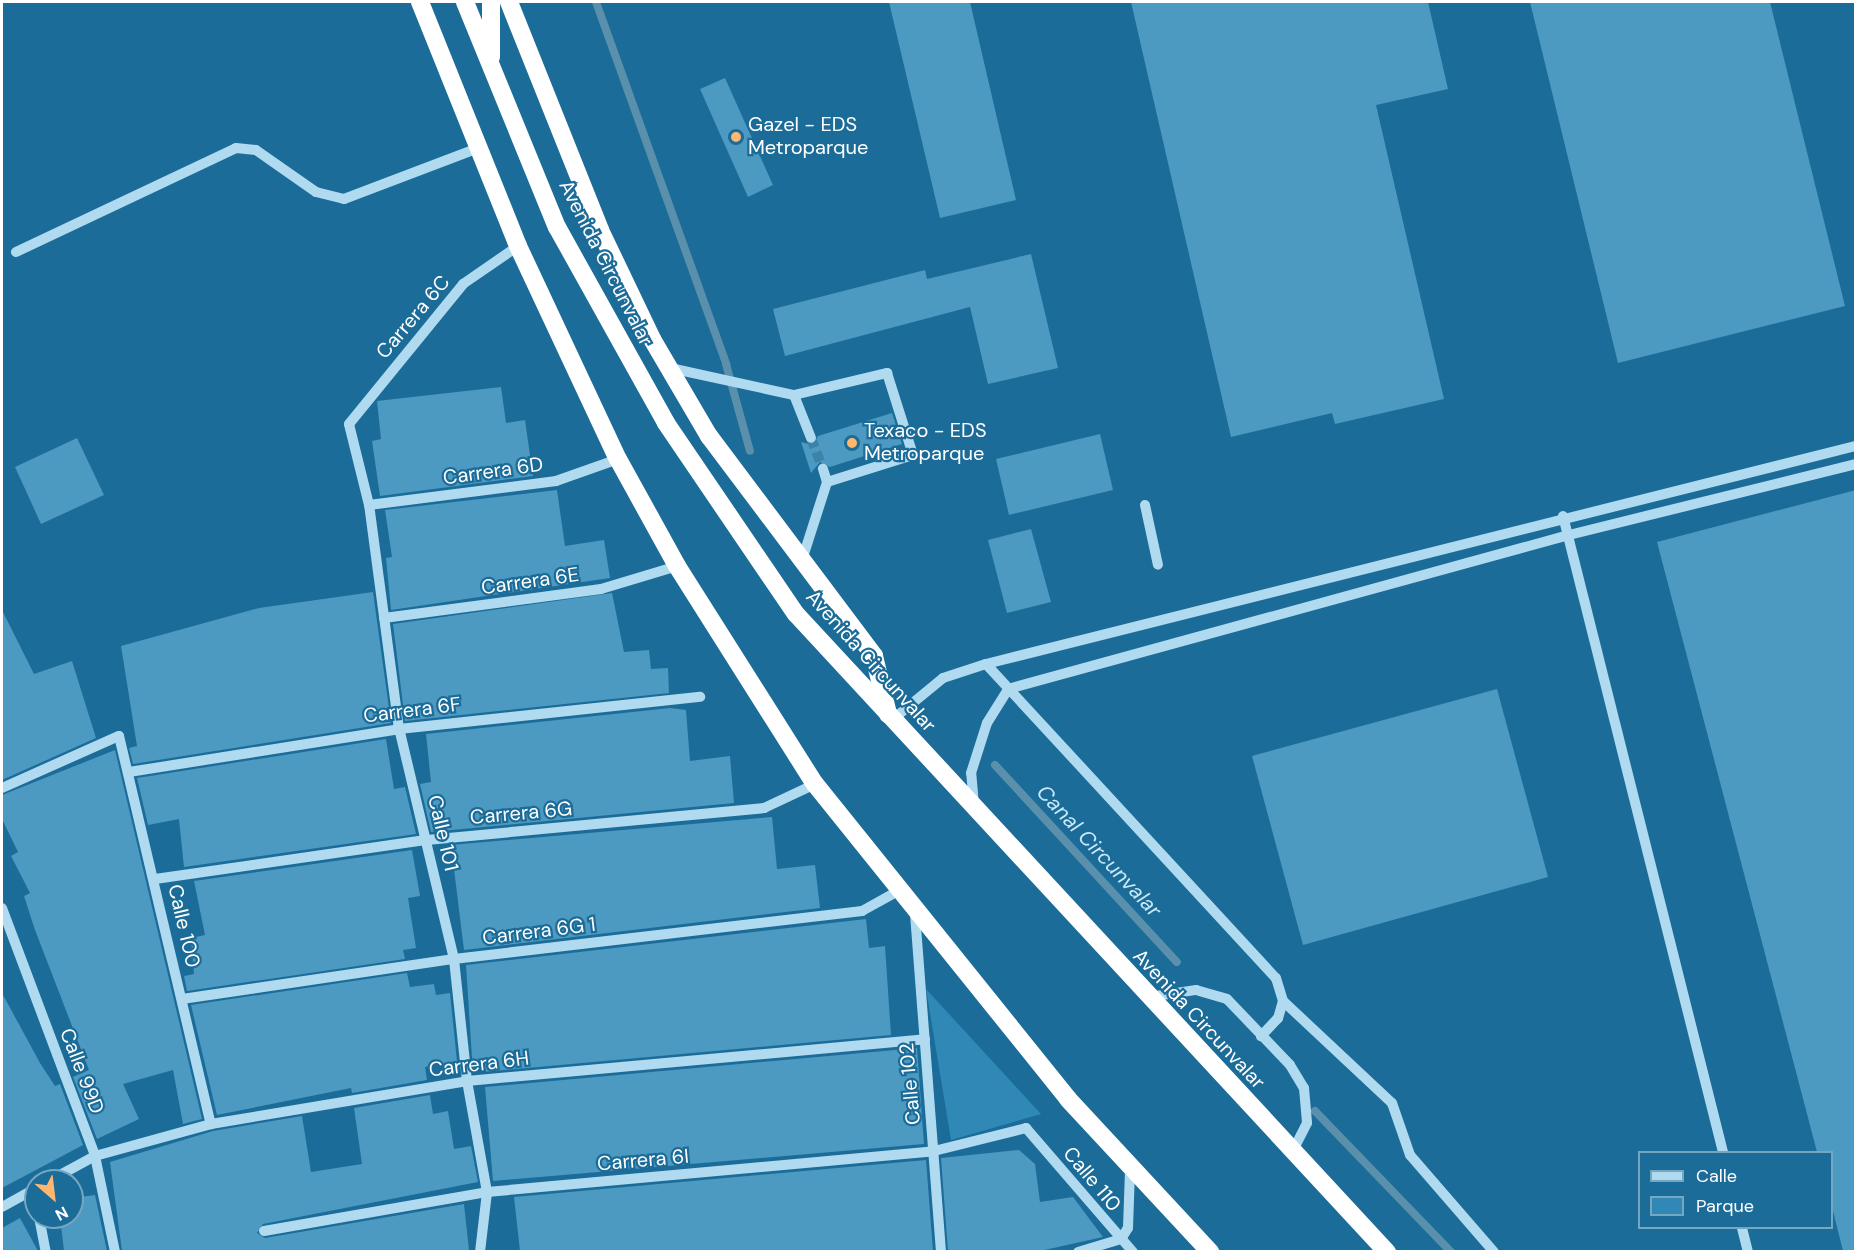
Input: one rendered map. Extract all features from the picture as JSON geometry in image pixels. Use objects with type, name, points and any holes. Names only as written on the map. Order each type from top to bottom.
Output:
[{"type":"highway","points":[[420,2],[518,246],[618,459],[677,566],[814,784],[896,892],[1130,1170],[1210,1251]]},
{"type":"highway","name":"Avenida Circunvalar","points":[[465,2],[557,227],[666,423],[796,614],[1148,997],[1387,1251]]},
{"type":"highway","points":[[491,2],[491,68]]},
{"type":"highway","points":[[509,2],[600,230],[669,368],[709,436],[874,657],[890,718]]},
{"type":"street","points":[[16,252],[236,148],[256,150],[316,192],[344,199],[478,148]]},
{"type":"street","name":"Carrera 6C","points":[[349,424],[463,284],[518,246]]},
{"type":"street","points":[[669,368],[794,395],[887,373],[913,455],[827,482]]},
{"type":"street","points":[[794,395],[811,438]]},
{"type":"street","name":"Calle 101","points":[[349,424],[369,505],[399,729],[454,959],[467,1081],[487,1192],[480,1251]]},
{"type":"street","points":[[890,718],[943,678],[986,664],[1563,516],[1856,446]]},
{"type":"street","name":"Carrera 6D","points":[[369,505],[556,481],[618,459]]},
{"type":"street","points":[[974,808],[971,773],[987,723],[1008,689],[1569,535],[1856,465]]},
{"type":"street","points":[[802,560],[827,482],[823,470]]},
{"type":"street","points":[[1145,505],[1158,565]]},
{"type":"street","points":[[1563,516],[1723,1151]]},
{"type":"street","name":"Carrera 6E","points":[[384,618],[601,589],[677,566]]},
{"type":"street","points":[[986,664],[1276,978],[1283,1001],[1392,1102],[1410,1155],[1494,1251]]},
{"type":"street","name":"Carrera 6F","points":[[129,772],[399,729],[700,697]]},
{"type":"street","name":"Calle 100","points":[[2,788],[119,736],[155,879],[211,1124]]},
{"type":"street","name":"Carrera 6G","points":[[155,879],[427,840],[764,808],[814,784]]},
{"type":"street","name":"Carrera 6G 1","points":[[182,999],[454,959],[862,911],[896,892]]},
{"type":"street","name":"Calle 99D","points":[[2,908],[95,1156],[116,1251]]},
{"type":"street","name":"Calle 102","points":[[915,914],[941,1251]]},
{"type":"street","points":[[1148,997],[1196,990],[1227,999],[1304,1088],[1307,1123],[1292,1152]]},
{"type":"street","points":[[1261,1036],[1278,1018],[1283,1001]]},
{"type":"street","name":"Carrera 6H","points":[[71,1169],[95,1156],[211,1124],[467,1081],[925,1039]]},
{"type":"street","name":"Carrera 6I","points":[[264,1231],[487,1192],[934,1151],[1026,1128]]},
{"type":"street","name":"Calle 110","points":[[1026,1128],[1132,1251]]},
{"type":"street","points":[[1078,1251],[1120,1239],[1128,1228],[1130,1170]]},
{"type":"street","points":[[2,1207],[24,1195]]},
{"type":"street","points":[[41,1229],[46,1251]]},
{"type":"street","points":[[1742,1229],[1748,1251]]},
{"type":"green space","points":[[926,989],[1041,1114],[951,1140]]},
{"type":"building","points":[[889,2],[970,2],[1016,200],[940,218]]},
{"type":"building","points":[[1131,2],[1428,2],[1448,89],[1376,105],[1444,399],[1335,424],[1332,413],[1231,437]]},
{"type":"building","points":[[1530,2],[1770,2],[1845,306],[1618,363]]},
{"type":"building","name":"Gazel - EDS Metroparque","points":[[725,78],[773,185],[748,197],[700,89]]},
{"type":"building","points":[[1031,254],[1058,368],[988,384],[970,307],[785,356],[773,309],[925,270],[927,279]]},
{"type":"building","points":[[501,387],[506,423],[525,420],[533,476],[380,496],[372,441],[381,439],[377,401]]},
{"type":"building","name":"Texaco - EDS Metroparque","points":[[892,413],[902,444],[830,467],[820,462],[811,473],[801,442],[813,445],[818,436]]},
{"type":"building","points":[[1100,434],[1113,490],[1009,515],[996,459]]},
{"type":"building","points":[[77,438],[104,495],[41,524],[15,467]]},
{"type":"building","points":[[557,490],[565,546],[604,540],[610,578],[391,610],[386,558],[392,557],[385,510]]},
{"type":"building","points":[[1856,490],[1856,1251],[1843,1251],[1833,1211],[1833,1151],[1817,1151],[1657,542]]},
{"type":"building","points":[[1031,529],[1051,602],[1007,613],[988,540]]},
{"type":"building","points":[[373,592],[391,723],[133,764],[129,748],[137,746],[121,646],[259,608]]},
{"type":"building","points":[[612,593],[624,652],[649,650],[651,669],[668,668],[669,693],[405,721],[393,624]]},
{"type":"building","points":[[2,610],[34,674],[72,661],[96,738],[2,780]]},
{"type":"building","points":[[1497,689],[1548,877],[1303,945],[1252,756]]},
{"type":"building","points":[[670,708],[686,710],[690,761],[730,756],[734,803],[431,832],[420,784],[431,782],[426,734]]},
{"type":"building","points":[[386,739],[394,789],[405,787],[416,834],[184,867],[179,819],[148,825],[137,778]]},
{"type":"building","points":[[115,750],[202,1119],[183,1124],[173,1070],[123,1084],[139,1119],[97,1139],[73,1077],[89,1070],[35,930],[24,896],[30,893],[11,856],[18,852],[2,819],[2,795]]},
{"type":"building","points":[[772,817],[777,869],[815,865],[820,908],[464,950],[451,845]]},
{"type":"building","points":[[412,850],[420,896],[408,898],[416,948],[403,950],[405,959],[187,991],[184,976],[194,974],[191,938],[205,935],[194,881]]},
{"type":"building","points":[[866,919],[869,948],[885,946],[891,1035],[483,1072],[472,1058],[466,965]]},
{"type":"building","points":[[407,973],[410,987],[434,984],[436,995],[450,993],[457,1061],[425,1067],[427,1080],[352,1093],[351,1088],[217,1115],[191,1005]]},
{"type":"building","points":[[2,993],[40,1063],[55,1086],[60,1084],[83,1145],[38,1169],[24,1169],[24,1176],[2,1188]]},
{"type":"building","points":[[917,1048],[924,1144],[493,1181],[485,1087]]},
{"type":"building","points":[[430,1095],[433,1114],[448,1111],[454,1149],[471,1146],[478,1182],[263,1224],[257,1233],[265,1238],[464,1204],[469,1250],[122,1251],[110,1162],[213,1131],[302,1116],[311,1172],[362,1164],[354,1108]]},
{"type":"building","points":[[1019,1150],[1035,1164],[1040,1202],[1073,1197],[1103,1237],[1040,1251],[948,1251],[941,1158]]},
{"type":"building","points":[[926,1160],[933,1251],[520,1251],[514,1197]]},
{"type":"building","points":[[95,1195],[107,1251],[64,1251],[61,1229],[84,1229],[84,1196]]},
{"type":"building","points":[[20,1218],[38,1251],[2,1251],[2,1228]]},
{"type":"waterway","points":[[596,2],[726,364],[750,451]]},
{"type":"waterway","name":"Canal Circunvalar","points":[[995,765],[1177,962]]},
{"type":"waterway","name":"Canal Circunvalar","points":[[1315,1111],[1451,1252]]},
{"type":"tunnel","points":[[811,438],[823,469]]},
{"type":"place","name":"Gazel - EDS Metroparque","points":[[736,137]]},
{"type":"place","name":"Texaco - EDS Metroparque","points":[[852,443]]}]
